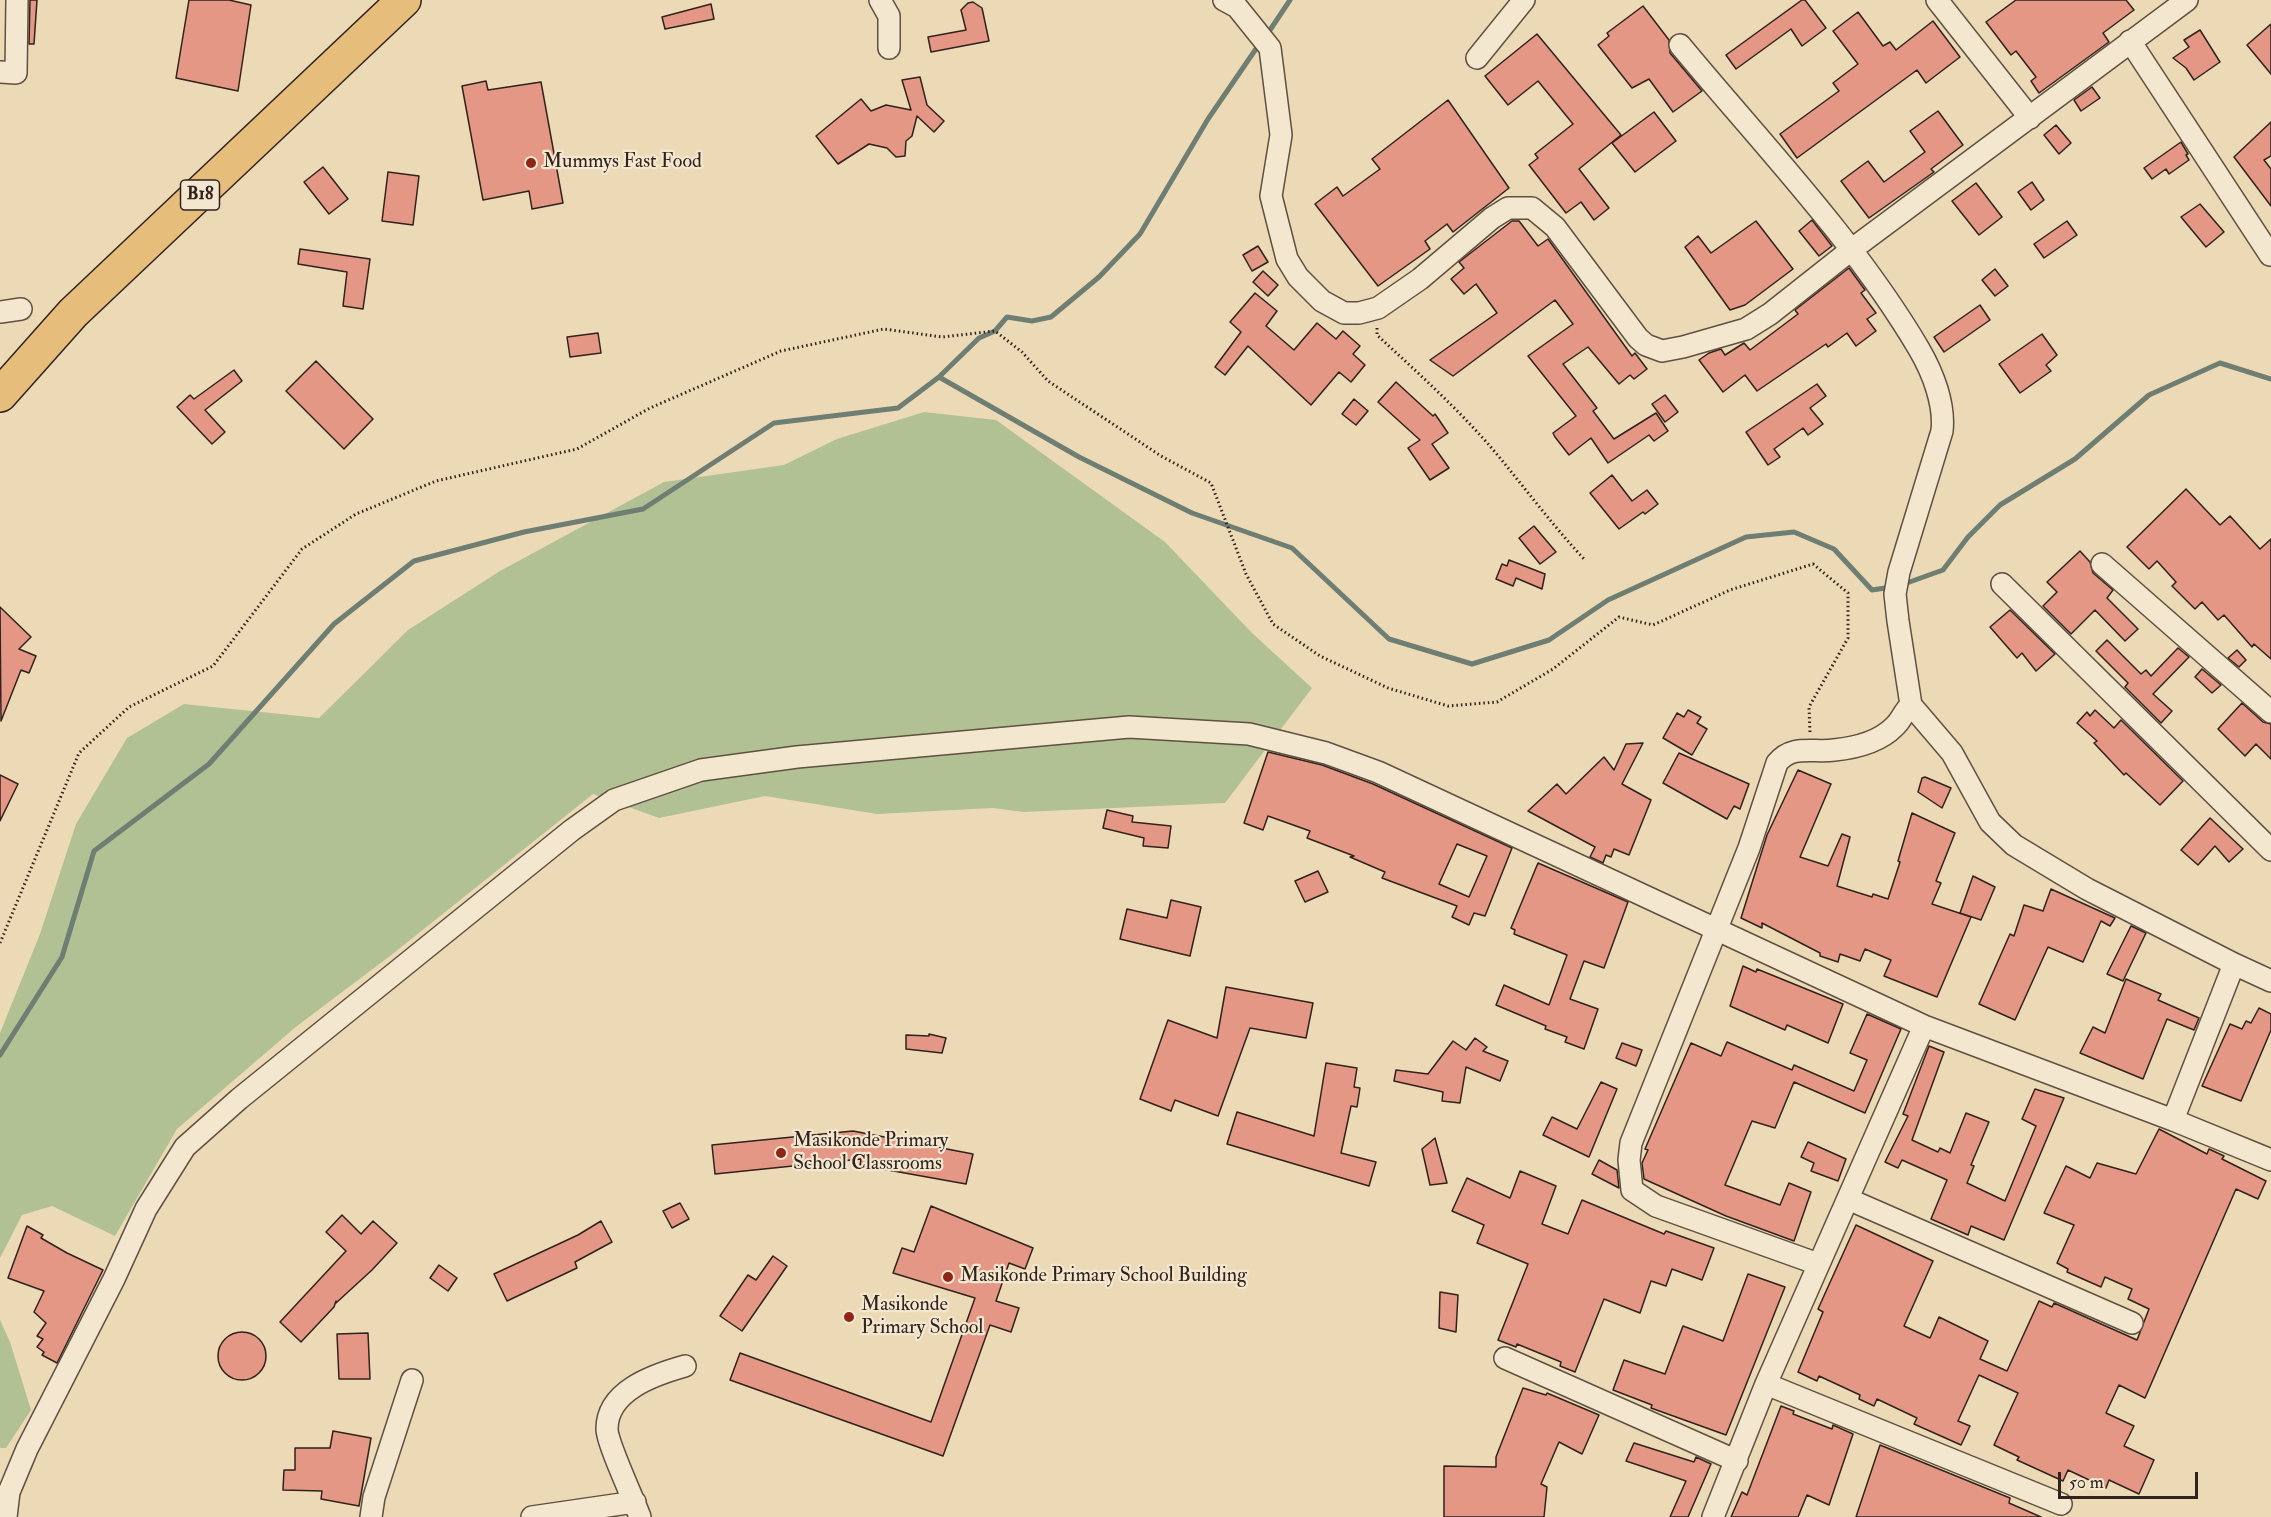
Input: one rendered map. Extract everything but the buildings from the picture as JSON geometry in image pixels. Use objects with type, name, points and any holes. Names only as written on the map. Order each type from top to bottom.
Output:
[{"type":"highway","name":"B18","points":[[0,394],[73,313],[404,0]]},
{"type":"street","points":[[0,72],[16,73],[17,0]]},
{"type":"street","points":[[880,0],[889,16],[889,48]]},
{"type":"street","points":[[1224,0],[1237,7],[1270,48],[1281,135],[1271,196],[1287,259],[1315,295],[1344,313],[1359,313],[1378,308],[1420,279],[1492,218],[1517,206],[1532,208],[1541,212],[1555,227],[1638,338],[1646,345],[1662,351],[1746,328],[1770,314],[1851,250],[2187,0]]},
{"type":"street","points":[[1477,58],[1524,0]]},
{"type":"street","points":[[1937,0],[2030,118]]},
{"type":"street","points":[[2130,41],[2270,255]]},
{"type":"street","points":[[1680,45],[1851,250],[1920,350],[1932,377],[1943,414],[1942,431],[1899,572],[1895,594],[1911,705],[1952,753],[1990,822],[2014,844],[2087,889],[2234,964],[2270,979]]},
{"type":"street","points":[[2102,564],[2271,711]]},
{"type":"street","points":[[2002,584],[2271,850]]},
{"type":"street","points":[[1818,1264],[1656,1206],[1632,1190],[1629,1160],[1637,1122],[1718,928],[1778,763],[1789,753],[1810,750],[1832,751],[1871,742],[1894,728],[1903,711],[1911,705]]},
{"type":"street","points":[[6,1517],[9,1492],[27,1449],[114,1279],[146,1209],[185,1147],[343,1014],[572,830],[614,800],[701,771],[797,757],[1129,727],[1250,734],[1326,753],[1378,772],[1718,928],[1924,1026],[2271,1160]]},
{"type":"street","points":[[2172,1120],[2234,964]]},
{"type":"street","points":[[1713,1517],[1766,1384],[1924,1026]]},
{"type":"street","points":[[1848,1199],[2132,1323]]},
{"type":"street","points":[[1505,1358],[1737,1461]]},
{"type":"street","points":[[532,1517],[638,1510],[607,1432],[609,1412],[627,1391],[685,1366]]},
{"type":"street","points":[[371,1517],[374,1497],[411,1380]]},
{"type":"street","points":[[1766,1384],[2061,1504]]},
{"type":"path","points":[[1378,308],[1377,335],[1500,457],[1535,504],[1585,560]]},
{"type":"path","points":[[0,943],[79,753],[129,706],[213,666],[302,549],[356,514],[436,481],[578,449],[650,408],[781,351],[884,329],[942,337],[995,331],[1022,352],[1048,381],[1161,456],[1211,483],[1246,574],[1273,624],[1330,660],[1388,688],[1448,706],[1497,702],[1553,669],[1619,617],[1653,625],[1731,590],[1813,564],[1848,593],[1848,638],[1809,707],[1810,750]]},
{"type":"green space","points":[[924,412],[996,420],[1165,542],[1252,633],[1312,688],[1225,803],[1023,812],[993,808],[877,814],[765,796],[659,818],[593,794],[390,956],[297,1026],[177,1129],[115,1236],[52,1206],[22,1215],[0,1258],[0,1033],[40,934],[76,824],[127,738],[184,704],[319,718],[408,630],[500,571],[664,482],[784,465],[837,439]]},
{"type":"green space","points":[[0,1320],[10,1342],[31,1410],[6,1448],[0,1448]]},
{"type":"waterway","points":[[1266,36],[1290,0]]},
{"type":"waterway","points":[[0,1055],[62,957],[94,851],[209,764],[334,624],[414,561],[524,532],[643,509],[774,423],[898,408],[939,377],[979,338],[995,331],[1007,317],[1032,321],[1051,317],[1099,277],[1140,234],[1208,119],[1260,43]]},
{"type":"waterway","points":[[1904,584],[1943,570],[1968,537],[2000,505],[2075,459],[2149,395],[2220,363],[2271,379]]},
{"type":"waterway","points":[[939,377],[1079,457],[1192,513],[1292,548],[1389,639],[1472,664],[1549,640],[1608,600],[1746,537],[1794,532],[1834,549],[1872,590],[1892,587]]},
{"type":"place","name":"Mummys Fast Food","points":[[531,163]]},
{"type":"place","name":"Masikonde Primary School Classrooms","points":[[781,1153]]},
{"type":"place","name":"Masikonde Primary School Building","points":[[948,1277]]},
{"type":"place","name":"Masikonde Primary School","points":[[849,1317]]}]
